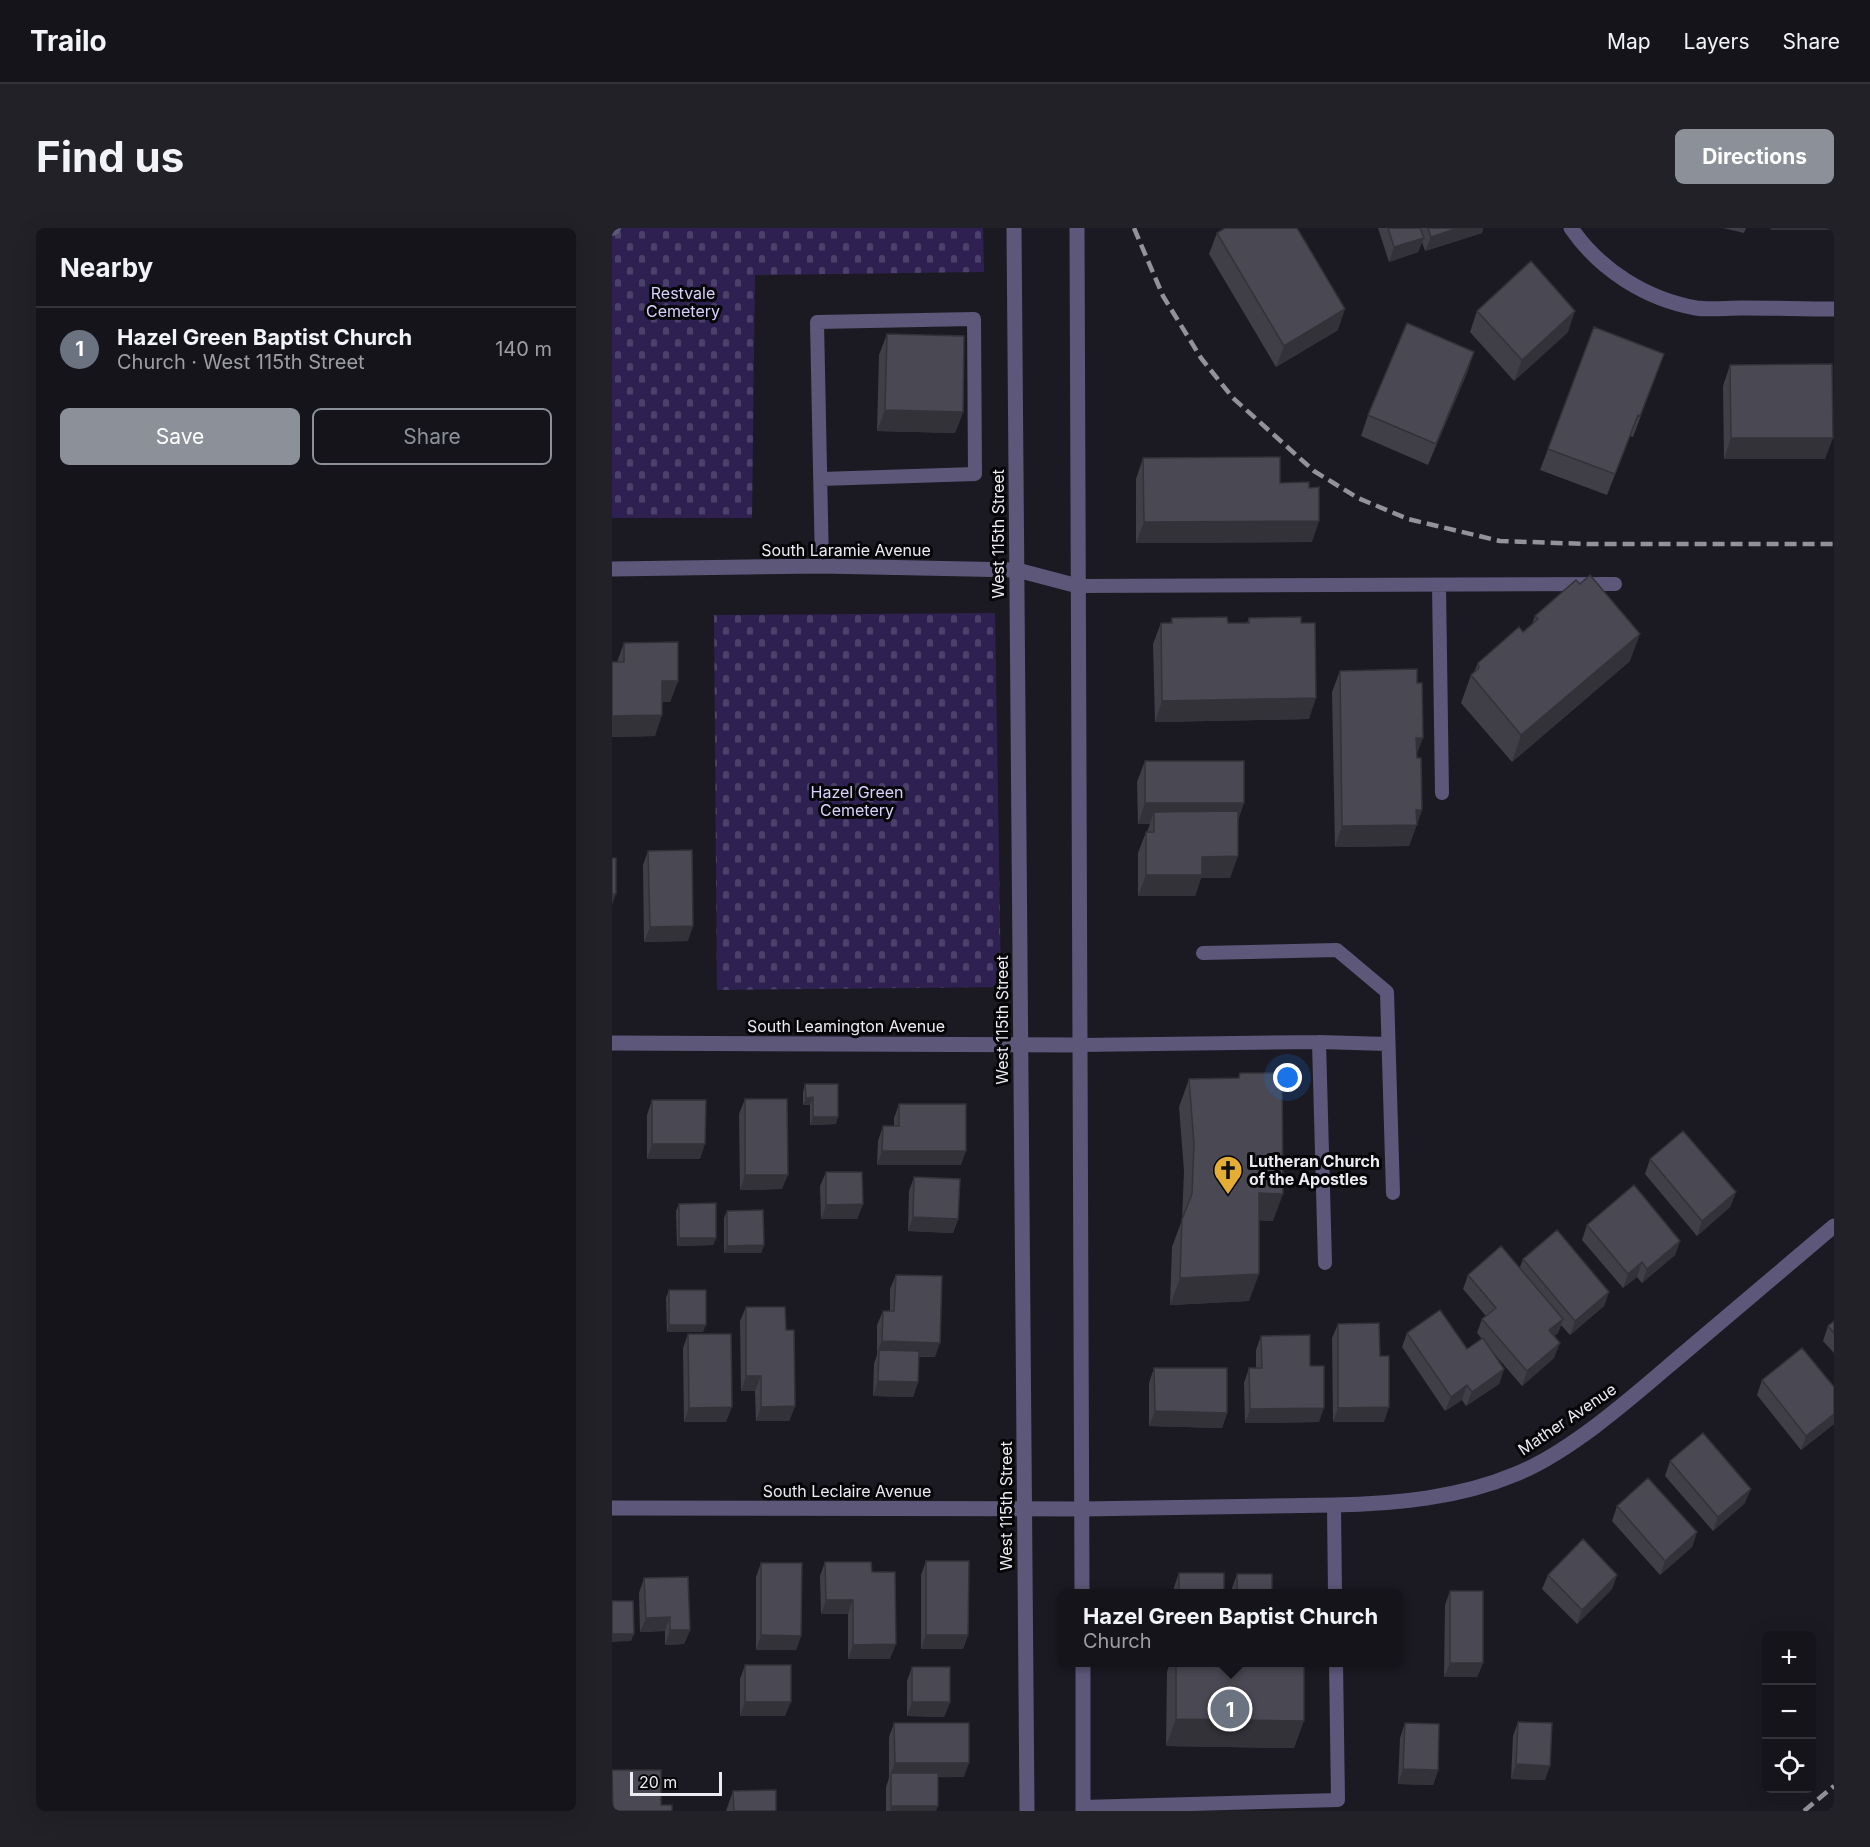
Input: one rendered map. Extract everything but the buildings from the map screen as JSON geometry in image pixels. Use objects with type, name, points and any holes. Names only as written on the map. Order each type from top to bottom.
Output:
[{"type":"street","name":"West 115th Street","points":[[1014,228],[1027,1811]]},
{"type":"street","points":[[1077,228],[1082,1589]]},
{"type":"street","points":[[1572,229],[1591,253],[1612,271],[1637,288],[1666,301],[1698,308],[1834,309]]},
{"type":"street","name":"South Laramie Avenue","points":[[612,568],[822,566],[1017,570],[1078,586]]},
{"type":"street","name":"South Leamington Avenue","points":[[612,1043],[1080,1045]]},
{"type":"street","name":"Mather Avenue","points":[[1082,1509],[1371,1504],[1450,1494],[1517,1474],[1547,1458],[1588,1431],[1636,1394],[1834,1226]]},
{"type":"street","name":"South Leclaire Avenue","points":[[612,1508],[1082,1509]]},
{"type":"street","points":[[1083,1667],[1083,1809]]},
{"type":"lane","points":[[821,479],[975,474],[974,319],[817,322],[822,566]]},
{"type":"lane","points":[[1078,586],[1615,584]]},
{"type":"lane","points":[[1439,585],[1442,793]]},
{"type":"lane","points":[[1203,953],[1337,950],[1387,992],[1393,1193]]},
{"type":"lane","points":[[1319,1042],[1324,1263]]},
{"type":"lane","points":[[1080,1045],[1319,1042],[1388,1044]]},
{"type":"lane","points":[[1334,1505],[1335,1589]]},
{"type":"lane","points":[[1083,1809],[1338,1800],[1336,1667]]},
{"type":"green space","name":"Restvale Cemetery","points":[[612,228],[983,228],[984,272],[755,275],[752,518],[612,518]]},
{"type":"green space","name":"Hazel Green Cemetery","points":[[995,613],[1001,987],[717,990],[714,615]]},
{"type":"railway","points":[[1134,228],[1163,296],[1201,358],[1233,398],[1314,471],[1358,498],[1408,519],[1500,541],[1588,544],[1834,544]]},
{"type":"railway","points":[[1804,1811],[1834,1786]]},
{"type":"place","name":"Lutheran Church of the Apostles","points":[[1228,1196]]},
{"type":"place","name":"Hazel Green Baptist Church","points":[[1230,1709]]}]
